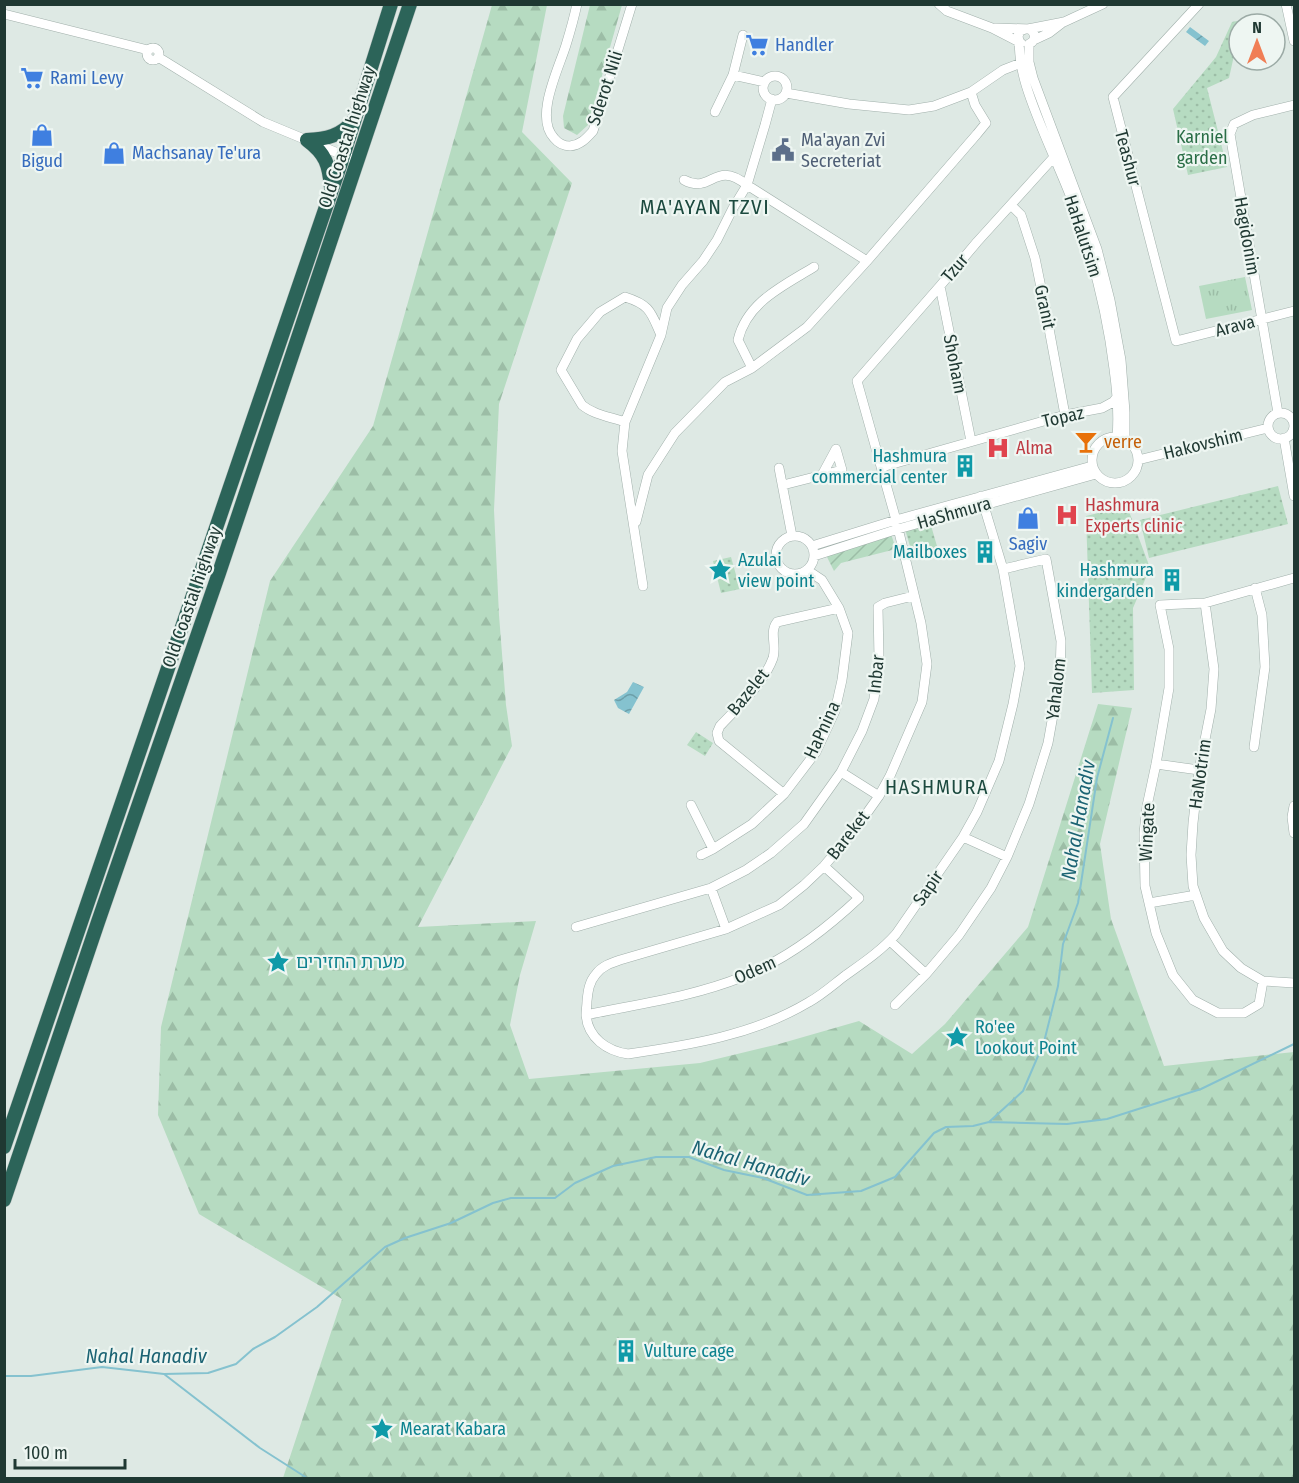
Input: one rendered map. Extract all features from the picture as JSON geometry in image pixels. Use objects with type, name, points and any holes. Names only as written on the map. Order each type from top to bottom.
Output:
[{"type":"highway","name":"Old Coastal highway","points":[[4,1146],[332,190],[391,4]]},
{"type":"highway","name":"Old Coastal highway","points":[[4,1200],[223,562],[410,4]]},
{"type":"highway","points":[[307,140],[336,135],[344,131],[354,119]]},
{"type":"highway","points":[[307,140],[318,148],[328,163],[332,190]]},
{"type":"street","name":"Sderot Nili","points":[[577,4],[566,46],[550,90],[546,118],[550,134],[566,146],[577,145],[593,131],[632,4]]},
{"type":"street","points":[[939,4],[946,11],[1028,42],[1103,4]]},
{"type":"street","name":"Teashur","points":[[1176,341],[1113,98],[1199,4]]},
{"type":"street","points":[[1286,4],[1294,41]]},
{"type":"street","points":[[4,14],[148,50],[156,49],[159,53],[158,57],[263,122],[357,161]]},
{"type":"street","points":[[992,28],[1026,29],[1064,22]]},
{"type":"street","points":[[1026,29],[1018,36],[1028,42]]},
{"type":"street","points":[[1026,29],[1033,33],[1028,42]]},
{"type":"street","points":[[715,112],[733,75],[743,35]]},
{"type":"street","name":"HaHalutsim","points":[[1028,42],[1025,62],[1029,93],[1072,200],[1097,279],[1112,351],[1121,438]]},
{"type":"street","points":[[786,93],[849,104],[909,110],[934,106],[971,92],[1003,70],[1025,62]]},
{"type":"street","name":"HaHalutsim","points":[[1025,62],[1097,249],[1110,300],[1121,360],[1125,412],[1121,438]]},
{"type":"street","points":[[733,75],[765,82]]},
{"type":"street","points":[[773,76],[781,77],[786,82],[786,93],[781,98],[772,99],[765,94],[765,82],[773,76]]},
{"type":"street","points":[[634,527],[648,475],[675,433],[725,382],[752,368],[807,327],[986,123],[975,105],[971,92]]},
{"type":"street","points":[[643,586],[622,451],[625,422],[661,335],[667,308],[717,240],[747,185],[772,99]]},
{"type":"street","name":"Hagidonim","points":[[1278,413],[1230,134],[1234,123],[1253,115],[1294,105]]},
{"type":"street","name":"Tzur","points":[[857,381],[1054,157]]},
{"type":"street","points":[[684,180],[701,185],[726,174],[739,179],[867,261]]},
{"type":"street","name":"Granit","points":[[1011,205],[1021,215],[1035,258],[1065,415]]},
{"type":"street","points":[[752,368],[738,340],[741,328],[752,310],[767,296],[814,267]]},
{"type":"street","name":"Shoham","points":[[940,286],[971,441]]},
{"type":"street","points":[[625,422],[597,413],[582,405],[561,370],[577,339],[600,312],[625,297],[647,306],[661,335]]},
{"type":"street","name":"Arava","points":[[1176,341],[1294,311]]},
{"type":"street","name":"Bareket","points":[[586,1015],[588,986],[606,965],[726,929],[779,905],[824,866],[857,827],[879,796],[922,702],[927,664],[921,623],[883,464],[857,381]]},
{"type":"street","name":"Topaz","points":[[883,464],[1065,415],[1102,408],[1117,397]]},
{"type":"street","name":"Topaz","points":[[1102,408],[1118,421]]},
{"type":"street","points":[[1278,413],[1287,414],[1294,421],[1292,433],[1284,438],[1272,436],[1268,428],[1271,417],[1278,413]]},
{"type":"street","name":"Hakovshim","points":[[1138,460],[1268,428]]},
{"type":"street","points":[[1121,438],[1135,449],[1138,460],[1130,477],[1118,483],[1100,478],[1094,470],[1092,456],[1097,445],[1106,439],[1121,438]]},
{"type":"street","points":[[1284,438],[1294,496]]},
{"type":"street","points":[[779,468],[792,537]]},
{"type":"street","name":"HaShmura","points":[[813,551],[897,524],[1094,470]]},
{"type":"street","points":[[783,485],[822,475]]},
{"type":"street","name":"Sapir","points":[[586,1015],[592,1035],[615,1052],[628,1054],[715,1040],[763,1024],[809,1002],[890,941],[963,837],[977,812],[999,761],[1018,681],[1020,666],[1003,568],[983,500]]},
{"type":"street","points":[[792,537],[805,539],[813,551],[812,564],[802,573],[785,572],[778,563],[776,555],[783,540],[792,537]]},
{"type":"street","name":"Yahalom","points":[[895,1005],[926,974],[959,935],[992,888],[1029,804],[1048,743],[1060,676],[1061,641],[1046,559],[1003,568]]},
{"type":"street","name":"HaPnina","points":[[701,855],[752,824],[784,794],[816,752],[835,711],[842,680],[848,633],[839,608],[822,580],[807,570]]},
{"type":"street","points":[[1205,603],[1294,578]]},
{"type":"street","points":[[1254,747],[1265,666],[1262,615],[1255,588]]},
{"type":"street","name":"Inbar","points":[[576,927],[711,888],[746,870],[771,853],[804,824],[841,772],[862,732],[874,699],[879,659],[878,607],[913,596]]},
{"type":"street","name":"Wingate","points":[[1205,603],[1160,605],[1169,649],[1168,688],[1147,806],[1144,833],[1145,886],[1156,933],[1173,975],[1194,1000],[1218,1013],[1244,1013],[1259,1004],[1263,981]]},
{"type":"street","name":"HaNotrim","points":[[1205,603],[1214,669],[1211,709],[1199,770],[1193,823],[1191,855],[1196,895],[1204,918],[1223,951],[1241,968],[1263,981],[1294,983]]},
{"type":"street","name":"Bazelet","points":[[784,794],[719,741],[717,733],[720,726],[757,685],[768,669],[774,656],[773,627],[777,622],[839,608]]},
{"type":"street","points":[[1156,764],[1199,770]]},
{"type":"street","points":[[841,772],[879,796]]},
{"type":"street","points":[[691,805],[713,849]]},
{"type":"street","points":[[1294,806],[1292,817],[1294,833]]},
{"type":"street","points":[[963,837],[1007,856]]},
{"type":"street","name":"Odem","points":[[586,1015],[699,992],[743,977],[788,954],[832,924],[860,898],[824,866]]},
{"type":"street","points":[[711,888],[726,929]]},
{"type":"street","points":[[1149,903],[1196,895]]},
{"type":"street","points":[[890,941],[926,974]]},
{"type":"green space","points":[[492,5],[547,5],[522,132],[572,183],[499,404],[494,510],[499,615],[506,705],[512,746],[418,927],[536,921],[520,975],[510,1025],[529,1079],[700,1063],[779,1044],[859,1021],[912,1054],[945,1024],[1028,927],[1098,704],[1132,708],[1100,844],[1111,919],[1164,1066],[1294,1052],[1294,1478],[283,1478],[342,1299],[199,1214],[158,1115],[161,1027],[270,581],[373,426]]},
{"type":"green space","points":[[590,5],[622,5],[588,125],[577,135],[564,128],[563,116]]},
{"type":"green space","name":"Karniel garden","points":[[1227,33],[1229,78],[1207,88],[1227,167],[1188,175],[1173,109],[1216,57]]},
{"type":"green space","points":[[1245,277],[1252,310],[1206,319],[1199,286]]},
{"type":"green space","points":[[1278,486],[1288,524],[1149,558],[1140,520]]},
{"type":"green space","points":[[1127,506],[1150,568],[1133,608],[1134,690],[1092,693],[1086,516]]},
{"type":"green space","points":[[930,522],[939,553],[914,560],[905,529]]},
{"type":"green space","points":[[891,534],[896,549],[841,563],[834,571],[825,553]]},
{"type":"green space","points":[[731,557],[740,589],[721,593],[713,561]]},
{"type":"green space","points":[[696,732],[713,743],[705,756],[687,745]]},
{"type":"water","points":[[1190,27],[1209,41],[1205,46],[1186,32]]},
{"type":"water","points":[[633,682],[644,687],[629,714],[618,708],[614,700],[627,692]]},
{"type":"waterway","name":"Nahal Hanadiv","points":[[4,1376],[31,1376],[102,1367],[164,1374],[208,1373],[236,1364],[253,1349],[275,1337],[317,1307],[385,1247],[451,1223],[493,1203],[511,1198],[555,1198],[575,1183],[613,1166],[656,1157],[689,1157],[724,1170],[763,1178],[807,1195],[861,1191],[895,1177],[934,1133],[946,1127],[973,1126],[989,1122],[1023,1091],[1044,1042],[1058,986],[1063,944],[1078,903],[1097,778],[1113,718]]},
{"type":"waterway","points":[[989,1122],[1067,1124],[1107,1119],[1201,1089],[1294,1044]]},
{"type":"waterway","points":[[164,1374],[260,1448],[307,1478]]},
{"type":"place","name":"Handler","points":[[757,45]]},
{"type":"place","name":"Rami Levy","points":[[32,78]]},
{"type":"place","name":"Bigud","points":[[42,135]]},
{"type":"place","name":"Ma'ayan Zvi Secreteriat","points":[[783,150]]},
{"type":"place","name":"Machsanay Te'ura","points":[[114,153]]},
{"type":"place","name":"verre","points":[[1086,442]]},
{"type":"place","name":"Alma","points":[[998,448]]},
{"type":"place","name":"Hashmura commercial center","points":[[965,466]]},
{"type":"place","name":"Hashmura Experts clinic","points":[[1067,515]]},
{"type":"place","name":"Sagiv","points":[[1028,518]]},
{"type":"place","name":"Mailboxes","points":[[985,552]]},
{"type":"place","name":"Azulai view point","points":[[720,570]]},
{"type":"place","name":"Hashmura kindergarden","points":[[1172,580]]},
{"type":"place","name":"מערת החזירים","points":[[278,962]]},
{"type":"place","name":"Ro'ee Lookout Point","points":[[957,1037]]},
{"type":"place","name":"Vulture cage","points":[[626,1351]]},
{"type":"place","name":"Mearat Kabara","points":[[382,1429]]},
{"type":"district","name":"MA'AYAN TZVI","points":[[705,207]]},
{"type":"district","name":"HASHMURA","points":[[937,787]]}]
